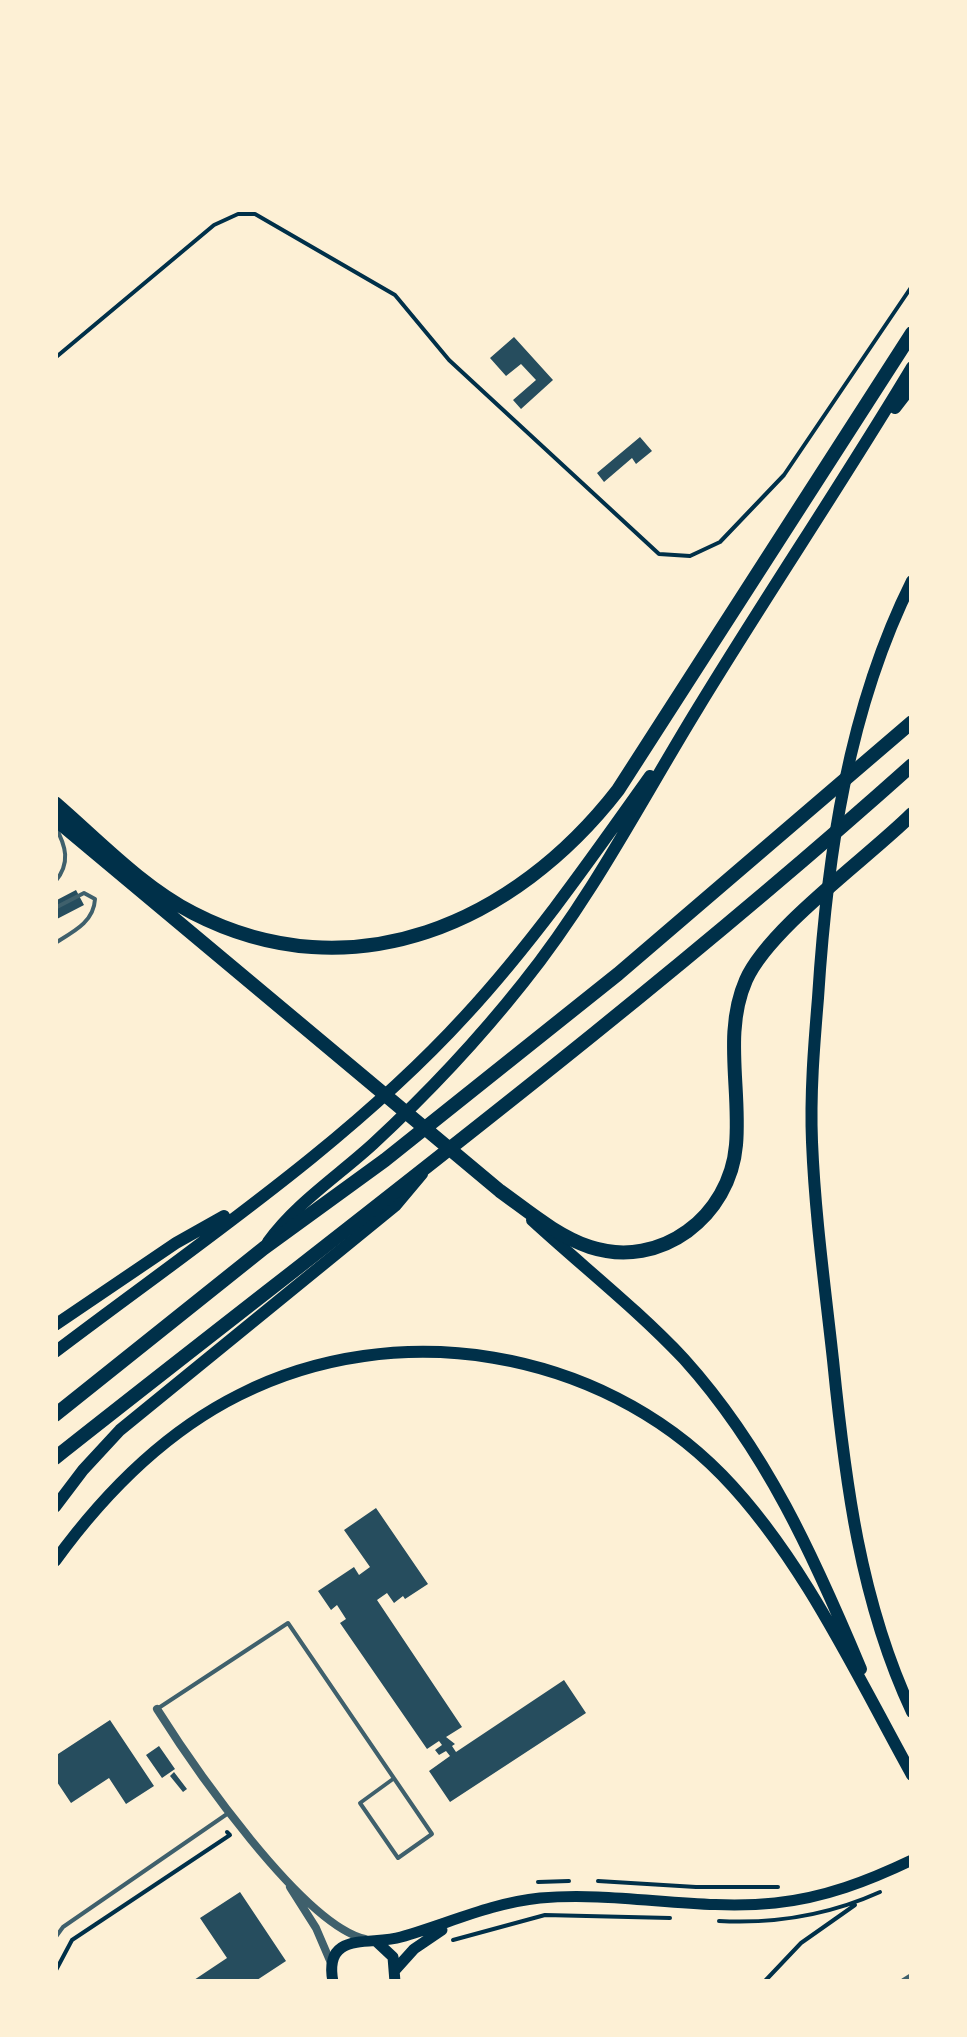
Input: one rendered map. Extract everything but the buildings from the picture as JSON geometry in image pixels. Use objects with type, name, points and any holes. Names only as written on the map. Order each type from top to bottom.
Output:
[{"type":"highway","points":[[55,803],[164,896],[204,918],[253,936],[308,946],[372,946],[434,931],[477,913],[518,888],[545,865],[618,790],[912,334]]},
{"type":"highway","points":[[264,1248],[284,1220],[374,1143],[441,1078],[526,980],[605,868],[698,709],[912,367]]},
{"type":"highway","points":[[864,447],[912,386]]},
{"type":"highway","points":[[912,580],[871,685],[842,794],[821,948],[812,1080],[812,1142],[836,1391],[853,1519],[886,1649],[912,1712]]},
{"type":"highway","points":[[55,1352],[333,1138],[439,1043],[508,968],[569,892],[698,709]]},
{"type":"highway","points":[[55,1415],[618,974],[912,722]]},
{"type":"highway","points":[[55,1458],[736,919],[912,765]]},
{"type":"highway","points":[[500,1191],[554,1229],[606,1250],[625,1252],[663,1246],[698,1224],[722,1193],[736,1146],[734,1041],[746,980],[775,939],[912,814]]},
{"type":"highway","points":[[55,822],[500,1191],[684,1359],[767,1469],[802,1533],[885,1726]]},
{"type":"highway","points":[[55,1507],[120,1430],[396,1205],[436,1158]]},
{"type":"highway","points":[[55,1326],[176,1242],[249,1204]]},
{"type":"highway","points":[[55,1561],[96,1509],[156,1452],[211,1411],[256,1387],[318,1366],[374,1355],[458,1354],[524,1363],[586,1382],[637,1408],[674,1433],[719,1472],[758,1516],[792,1567],[912,1775]]},
{"type":"main road","points":[[330,1975],[342,1948],[369,1940],[393,1940],[506,1903],[621,1896],[725,1904],[777,1903],[838,1891],[912,1860]]},
{"type":"main road","points":[[396,1976],[414,1949],[458,1920]]},
{"type":"main road","points":[[369,1940],[391,1953],[396,1976]]},
{"type":"street","points":[[157,1709],[181,1747],[280,1871],[339,1929],[369,1940]]},
{"type":"street","points":[[280,1871],[316,1928],[330,1975]]},
{"type":"street","points":[[904,1982],[912,1977]]},
{"type":"lane","points":[[55,822],[66,852],[66,864],[55,882]]},
{"type":"lane","points":[[55,908],[84,893],[95,899],[94,910],[80,927],[55,942]]},
{"type":"lane","points":[[157,1709],[288,1623],[394,1778],[432,1834],[398,1858],[360,1803],[394,1778]]},
{"type":"lane","points":[[55,1938],[63,1927],[231,1811]]},
{"type":"path","points":[[55,358],[214,225],[238,214],[255,214],[394,296],[449,360],[659,554],[690,556],[720,542],[784,475],[912,286]]},
{"type":"path","points":[[55,1972],[72,1940],[230,1836],[218,1820]]},
{"type":"path","points":[[764,1982],[802,1943],[861,1900],[884,1873]]},
{"type":"path","points":[[712,1920],[751,1922],[805,1916],[886,1889]]},
{"type":"path","points":[[441,1944],[490,1927],[545,1915],[674,1918]]}]
